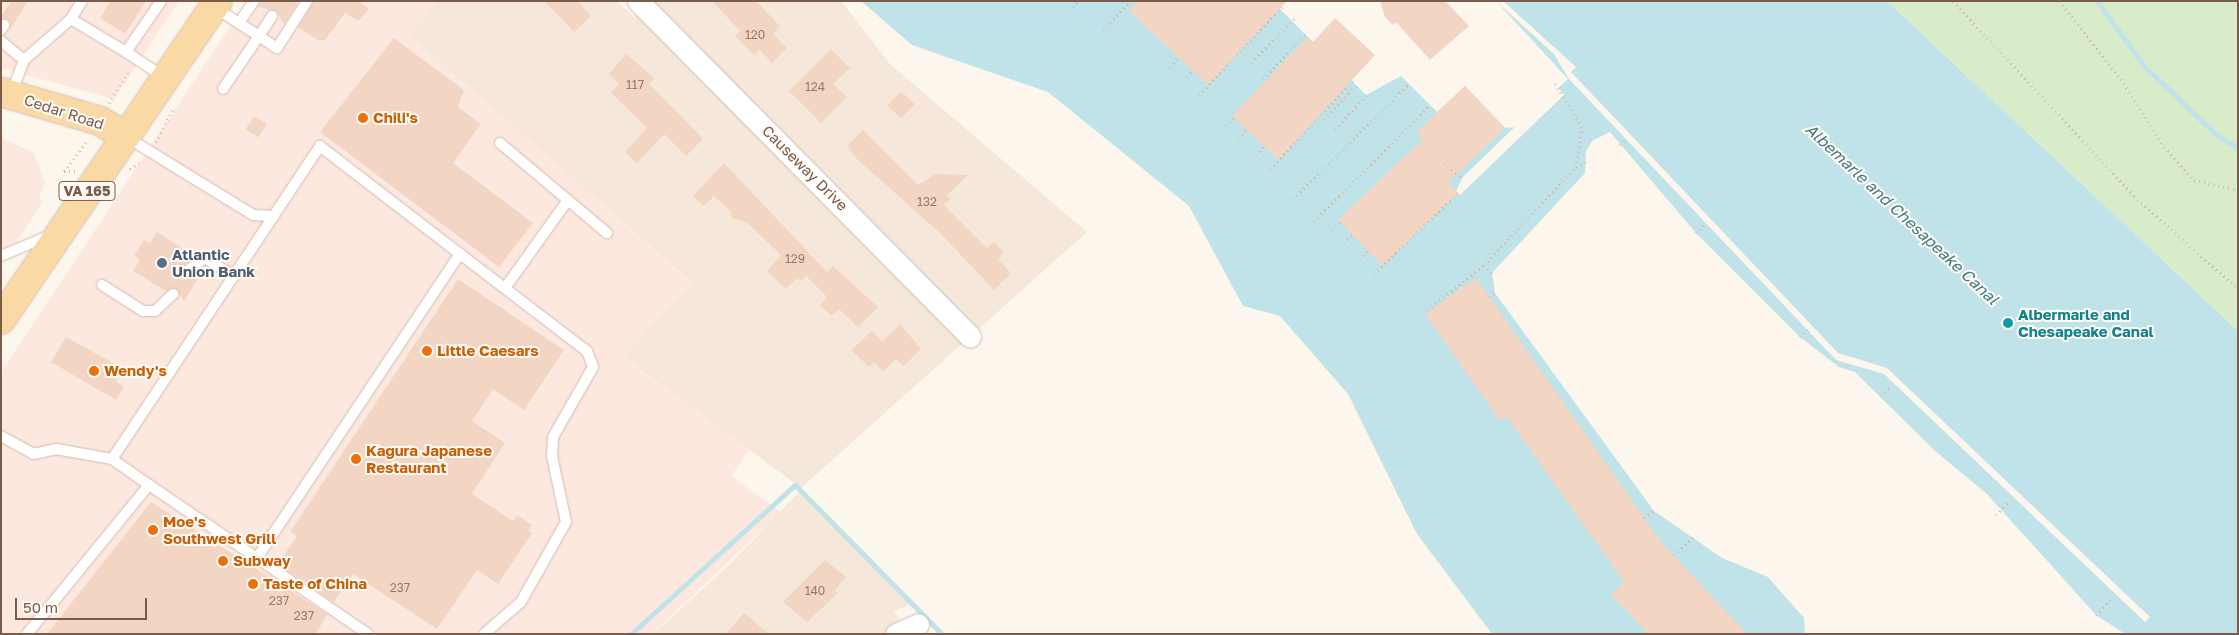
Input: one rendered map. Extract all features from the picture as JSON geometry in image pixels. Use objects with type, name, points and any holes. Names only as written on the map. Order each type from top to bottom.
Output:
[{"type":"main road","points":[[125,136],[167,79],[213,3]]},
{"type":"main road","name":"Cedar Road","points":[[6,94],[100,121],[125,136]]},
{"type":"main road","name":"VA 165","points":[[1,320],[125,136]]},
{"type":"street","name":"Causeway Drive","points":[[638,1],[970,336]]},
{"type":"street","points":[[896,634],[918,624]]},
{"type":"lane","points":[[6,94],[24,60],[71,19],[82,1]]},
{"type":"lane","points":[[126,52],[160,1]]},
{"type":"lane","points":[[239,23],[254,1]]},
{"type":"lane","points":[[213,3],[277,48],[307,1]]},
{"type":"lane","points":[[223,89],[272,16]]},
{"type":"lane","points":[[71,19],[167,79]]},
{"type":"lane","points":[[1,41],[24,60]]},
{"type":"lane","points":[[125,136],[253,215],[274,216]]},
{"type":"lane","points":[[500,143],[607,233]]},
{"type":"lane","points":[[112,459],[320,146],[587,352],[593,367],[553,438],[552,456],[566,522],[521,602],[484,634]]},
{"type":"lane","points":[[504,288],[568,200]]},
{"type":"lane","points":[[1,256],[45,238],[71,216]]},
{"type":"lane","points":[[257,558],[460,254]]},
{"type":"lane","points":[[188,270],[205,258],[234,276]]},
{"type":"lane","points":[[102,285],[143,311],[156,311],[173,294]]},
{"type":"lane","points":[[1,436],[33,454],[56,449],[112,459],[368,634]]},
{"type":"lane","points":[[27,634],[149,485]]},
{"type":"path","points":[[1073,7],[1078,1]]},
{"type":"path","points":[[1103,30],[1131,1]]},
{"type":"path","points":[[1953,1],[2134,196],[2238,289]]},
{"type":"path","points":[[2059,1],[2121,79],[2164,147],[2194,180],[2238,190]]},
{"type":"path","points":[[1199,95],[1284,5]]},
{"type":"path","points":[[1248,66],[1295,18]]},
{"type":"path","points":[[1263,79],[1308,32]]},
{"type":"path","points":[[1170,67],[1178,57]]},
{"type":"path","points":[[1183,80],[1192,70]]},
{"type":"path","points":[[1270,169],[1354,80]]},
{"type":"path","points":[[1553,80],[1582,127],[1576,167]]},
{"type":"path","points":[[1293,199],[1409,84]]},
{"type":"path","points":[[1324,119],[1357,85]]},
{"type":"path","points":[[1335,129],[1366,95]]},
{"type":"path","points":[[1314,221],[1430,105]]},
{"type":"path","points":[[1226,126],[1234,118]]},
{"type":"path","points":[[1238,138],[1246,130]]},
{"type":"path","points":[[1620,145],[1626,140]]},
{"type":"path","points":[[1256,155],[1264,146]]},
{"type":"path","points":[[1428,310],[1484,265],[1576,167],[1589,160]]},
{"type":"path","points":[[1444,163],[1462,178]]},
{"type":"path","points":[[1374,274],[1458,193]]},
{"type":"path","points":[[1332,230],[1340,222]]},
{"type":"path","points":[[1696,233],[1706,223]]},
{"type":"path","points":[[1344,243],[1352,235]]},
{"type":"path","points":[[1360,259],[1368,251]]},
{"type":"path","points":[[1484,265],[1492,273]]},
{"type":"path","points":[[1489,297],[1495,293]]},
{"type":"path","points":[[1800,338],[1808,330]]},
{"type":"path","points":[[1881,396],[1890,388]]},
{"type":"path","points":[[1996,515],[2008,502]]},
{"type":"path","points":[[1644,518],[1654,511]]},
{"type":"path","points":[[1674,556],[1693,537]]},
{"type":"path","points":[[2096,615],[2110,600]]},
{"type":"shaded area","points":[[1,1],[179,1],[114,99],[1,68]]},
{"type":"shaded area","points":[[247,1],[438,1],[410,35],[692,284],[622,357],[750,450],[731,476],[781,512],[652,634],[1,634],[1,372]]},
{"type":"shaded area","points":[[438,1],[617,1],[635,18],[651,1],[841,1],[890,64],[1087,232],[801,488],[622,356],[692,283],[409,35]]},
{"type":"shaded area","points":[[1,138],[34,153],[45,182],[39,199],[43,202],[1,265]]},
{"type":"shaded area","points":[[802,489],[911,604],[894,611],[911,634],[653,634],[729,565]]},
{"type":"green space","points":[[1887,1],[2238,1],[2238,331]]},
{"type":"water","name":"Albermarle and Chesapeake Canal","points":[[861,1],[1272,1],[1366,95],[1401,76],[1437,112],[1465,86],[1505,128],[1516,127],[1568,79],[1496,1],[1887,1],[2238,331],[2238,634],[2125,634],[2096,615],[1987,494],[1935,451],[1855,372],[1839,367],[1800,337],[1696,233],[1610,132],[1592,141],[1586,151],[1585,173],[1492,273],[1495,293],[1654,511],[1722,558],[1768,577],[1804,618],[1805,634],[1492,634],[1417,534],[1348,394],[1280,316],[1243,306],[1189,206],[1048,92],[912,45]]},
{"type":"pier","points":[[1496,1],[1503,1],[1576,67],[1571,72],[1838,353],[1887,368],[2150,617],[2145,622],[1884,374],[1836,360],[1569,79],[1554,54]]},
{"type":"pier","points":[[1557,86],[1564,95],[1460,195],[1456,191],[1463,177]]},
{"type":"building","points":[[11,1],[28,1],[10,30],[10,21],[1,17]]},
{"type":"building","points":[[111,1],[146,1],[125,34],[100,18]]},
{"type":"building","points":[[261,1],[293,1],[297,4],[284,24],[276,11],[259,7]]},
{"type":"building","points":[[314,1],[358,1],[369,9],[358,21],[345,13],[325,40],[318,40],[298,27]]},
{"type":"building","points":[[544,1],[578,1],[591,16],[574,32]]},
{"type":"building","points":[[712,1],[756,1],[780,26],[773,34],[787,48],[772,63],[759,49],[754,55],[735,36],[740,31]]},
{"type":"building","points":[[1138,1],[1287,1],[1208,85],[1129,11]]},
{"type":"building","points":[[1380,1],[1445,1],[1469,26],[1430,60],[1396,22],[1393,25],[1385,17]]},
{"type":"building","points":[[1335,18],[1375,55],[1278,160],[1232,116],[1308,37],[1313,42]]},
{"type":"building","points":[[394,38],[464,90],[458,107],[481,124],[453,163],[533,223],[499,267],[320,132]]},
{"type":"building","points":[[831,49],[850,68],[833,84],[847,97],[821,123],[789,91]]},
{"type":"building","points":[[626,54],[654,78],[649,84],[703,139],[686,156],[664,134],[637,163],[625,152],[647,128],[611,93],[619,84],[609,74]]},
{"type":"building","points":[[1465,86],[1505,128],[1448,182],[1458,193],[1382,266],[1338,220],[1423,139],[1417,132]]},
{"type":"building","points":[[901,91],[915,104],[901,119],[887,106]]},
{"type":"building","points":[[254,116],[267,124],[258,138],[246,130]]},
{"type":"building","points":[[863,130],[918,185],[935,174],[968,175],[947,195],[951,199],[944,205],[987,248],[994,242],[1004,252],[998,259],[1011,273],[994,290],[942,235],[857,159],[847,146]]},
{"type":"building","points":[[724,163],[827,272],[833,266],[878,307],[858,327],[839,309],[832,316],[820,305],[827,297],[806,276],[801,281],[797,278],[786,289],[767,271],[781,255],[746,222],[732,218],[731,212],[714,196],[704,206],[693,196]]},
{"type":"building","name":"Atlantic Union Bank","points":[[157,232],[191,254],[181,271],[186,276],[199,277],[184,301],[175,288],[166,291],[133,271],[140,260],[134,256],[144,240],[150,243]]},
{"type":"building","points":[[1476,278],[1661,542],[1747,634],[1648,634],[1611,594],[1624,582],[1507,417],[1500,421],[1425,314]]},
{"type":"building","points":[[458,279],[564,350],[524,410],[493,389],[472,421],[505,443],[472,494],[513,521],[517,515],[532,525],[528,530],[532,533],[498,584],[477,570],[437,629],[353,574],[334,602],[278,564],[297,536],[290,532]]},
{"type":"building","points":[[900,324],[921,349],[904,366],[896,359],[883,371],[874,362],[869,367],[851,350],[872,331],[882,342]]},
{"type":"building","name":"Wendy's","points":[[66,337],[124,369],[116,381],[124,387],[116,400],[51,362]]},
{"type":"building","points":[[151,502],[327,614],[316,634],[47,634]]},
{"type":"building","points":[[825,560],[846,577],[835,590],[838,593],[807,622],[783,602]]},
{"type":"building","points":[[744,613],[769,634],[726,634]]},
{"type":"waterway","points":[[2097,1],[2144,66],[2218,136],[2238,148]]},
{"type":"waterway","points":[[631,634],[795,485],[942,634]]},
{"type":"place","name":"Chili's","points":[[363,118]]},
{"type":"place","name":"Atlantic Union Bank","points":[[162,263]]},
{"type":"place","name":"Albermarle and Chesapeake Canal","points":[[2008,323]]},
{"type":"place","name":"Little Caesars","points":[[427,351]]},
{"type":"place","name":"Wendy's","points":[[94,371]]},
{"type":"place","name":"Kagura Japanese Restaurant","points":[[356,459]]},
{"type":"place","name":"Moe's Southwest Grill","points":[[153,530]]},
{"type":"place","name":"Subway","points":[[223,561]]},
{"type":"place","name":"Taste of China","points":[[253,584]]},
{"type":"water label","name":"Albemarle and Chesapeake Canal","points":[[1902,214]]}]
